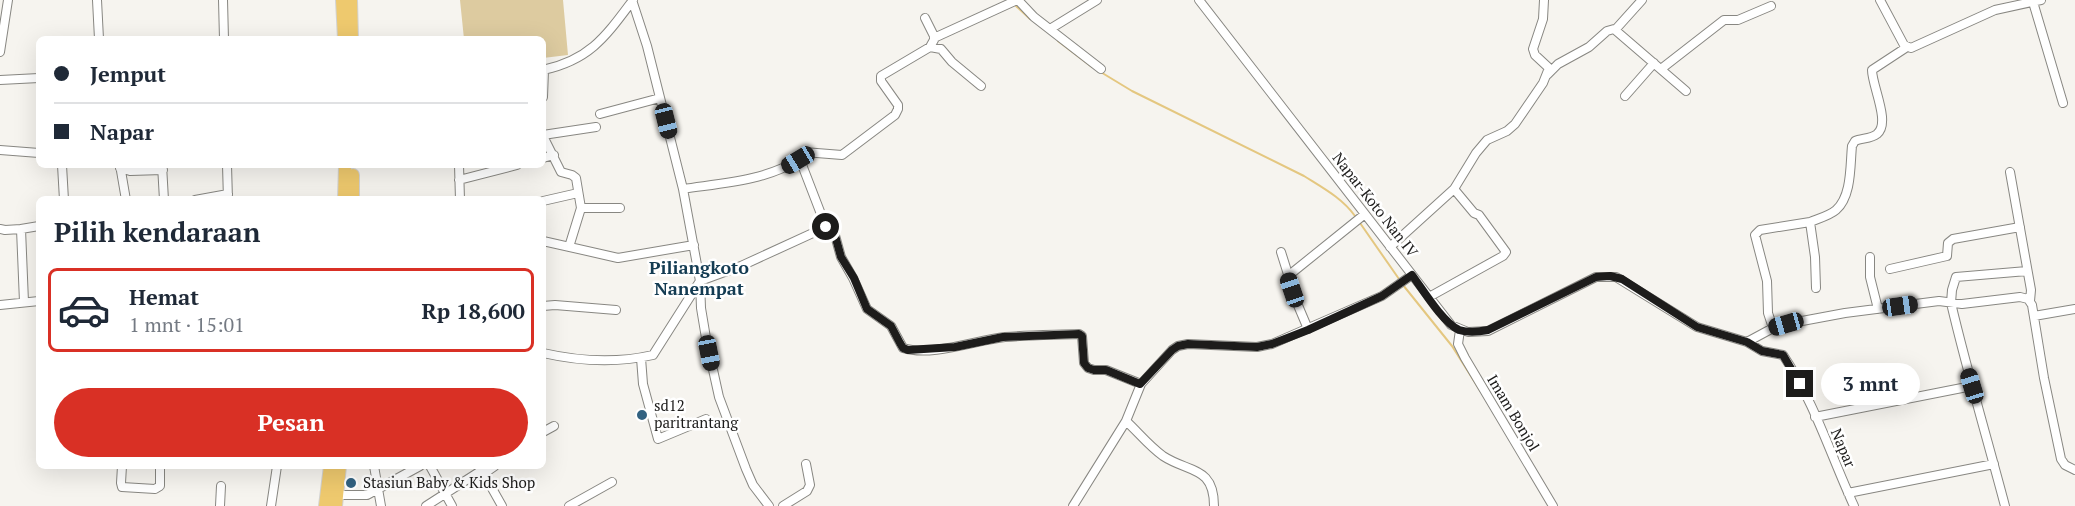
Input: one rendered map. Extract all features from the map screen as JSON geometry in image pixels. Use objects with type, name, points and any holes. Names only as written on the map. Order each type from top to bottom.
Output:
[{"type":"highway","points":[[342,0],[351,36]]},
{"type":"highway","points":[[344,36],[351,0]]},
{"type":"highway","points":[[345,168],[345,196]]},
{"type":"highway","points":[[353,168],[353,196]]},
{"type":"highway","points":[[325,506],[330,469]]},
{"type":"highway","points":[[337,500],[340,469]]},
{"type":"street","points":[[0,52],[8,0]]},
{"type":"street","points":[[97,0],[99,36]]},
{"type":"street","points":[[223,0],[224,36]]},
{"type":"street","points":[[546,69],[575,60],[594,48],[633,0]]},
{"type":"street","points":[[633,0],[647,45],[683,189],[700,281],[701,308],[706,338],[719,398],[753,485],[769,506]]},
{"type":"street","points":[[1050,29],[1097,0]]},
{"type":"street","name":"Napar-Koto Nan IV","points":[[1199,0],[1450,325],[1460,330]]},
{"type":"street","points":[[1544,0],[1543,19],[1533,49],[1548,73]]},
{"type":"street","points":[[1390,247],[1454,189],[1484,143],[1515,124],[1548,73],[1558,64],[1589,47],[1607,31],[1615,30],[1642,0]]},
{"type":"street","points":[[1880,0],[1901,41],[1907,47]]},
{"type":"street","points":[[683,189],[754,178],[782,170],[798,160],[804,152],[837,156],[845,154],[895,115],[898,109],[898,105],[880,81],[881,76],[930,47],[934,38],[1015,1],[1101,69]]},
{"type":"street","points":[[1773,328],[1768,313],[1767,281],[1755,235],[1760,230],[1810,222],[1836,210],[1848,186],[1852,146],[1855,141],[1874,136],[1882,127],[1883,120],[1872,70],[1907,47],[1915,47],[2008,3],[2037,1],[2063,103]]},
{"type":"street","points":[[1625,96],[1658,66],[1724,20],[1737,20],[1770,6]]},
{"type":"street","points":[[925,18],[934,38]]},
{"type":"street","points":[[1615,30],[1686,90]]},
{"type":"street","points":[[930,47],[941,49],[952,62],[981,86]]},
{"type":"street","points":[[0,80],[36,78]]},
{"type":"street","points":[[600,114],[660,98]]},
{"type":"street","points":[[546,135],[596,127]]},
{"type":"street","points":[[546,141],[561,172],[576,178],[580,208],[569,247]]},
{"type":"street","points":[[0,150],[36,153]]},
{"type":"street","points":[[546,157],[554,155]]},
{"type":"street","points":[[798,160],[826,227]]},
{"type":"street","points":[[62,168],[64,196]]},
{"type":"street","points":[[120,168],[125,196]]},
{"type":"street","points":[[122,168],[130,171],[155,168]]},
{"type":"street","points":[[163,168],[164,196]]},
{"type":"street","points":[[227,168],[228,196]]},
{"type":"street","points":[[459,168],[460,196]]},
{"type":"street","points":[[459,180],[505,168]]},
{"type":"street","points":[[2010,172],[2031,290],[2030,301],[2043,378],[2061,459],[2065,465],[2075,470]]},
{"type":"street","points":[[1429,297],[1506,252],[1479,215],[1474,213],[1454,189]]},
{"type":"street","points":[[546,200],[578,193]]},
{"type":"street","points":[[580,208],[620,208]]},
{"type":"street","points":[[1288,276],[1365,214]]},
{"type":"street","points":[[1810,222],[1815,257],[1816,288]]},
{"type":"street","points":[[0,229],[5,231],[36,226]]},
{"type":"street","points":[[546,353],[578,358],[641,358],[653,355],[700,281],[741,266],[826,227],[833,228],[841,257],[854,278],[867,309],[891,326],[903,348],[934,349],[1003,337],[1079,334],[1082,336],[1084,363],[1088,368],[1106,370],[1136,382]]},
{"type":"street","points":[[1890,269],[1947,256],[1948,243],[1953,239],[2020,228]]},
{"type":"street","points":[[21,229],[24,302]]},
{"type":"street","points":[[546,243],[618,258],[694,245]]},
{"type":"street","points":[[1281,252],[1308,330]]},
{"type":"street","points":[[1870,257],[1870,277],[1878,309]]},
{"type":"street","points":[[2005,506],[1951,303],[1952,290],[1956,278],[2027,271]]},
{"type":"street","points":[[1073,506],[1126,421],[1136,382],[1178,346],[1188,344],[1257,347],[1283,340],[1382,296],[1412,275]]},
{"type":"street","points":[[1460,330],[1476,332],[1488,330],[1596,277],[1610,276],[1622,279],[1697,327],[1747,342],[1773,328],[1845,313],[1939,301],[1962,304],[2020,297],[2030,301]]},
{"type":"street","points":[[0,305],[36,301]]},
{"type":"street","points":[[546,306],[616,310]]},
{"type":"street","points":[[2034,316],[2075,309]]},
{"type":"street","name":"Imam Bonjol","points":[[1460,330],[1458,344],[1465,358],[1553,506]]},
{"type":"street","name":"Napar","points":[[1747,342],[1762,351],[1783,355],[1793,370],[1854,506]]},
{"type":"street","points":[[641,358],[643,384],[658,439],[706,418]]},
{"type":"street","points":[[1815,417],[1972,386]]},
{"type":"street","points":[[1126,421],[1162,455],[1208,478],[1213,492],[1214,506]]},
{"type":"street","points":[[546,430],[554,426]]},
{"type":"street","points":[[783,506],[807,491],[810,485],[806,464]]},
{"type":"street","points":[[1848,493],[1994,464]]},
{"type":"street","points":[[122,469],[122,487],[155,489],[160,486],[160,469]]},
{"type":"street","points":[[271,506],[277,469]]},
{"type":"street","points":[[375,469],[381,506]]},
{"type":"street","points":[[337,500],[367,495],[414,469]]},
{"type":"street","points":[[432,469],[452,506]]},
{"type":"street","points":[[426,506],[482,470],[502,506]]},
{"type":"street","points":[[569,506],[612,482]]},
{"type":"street","points":[[220,506],[221,486]]},
{"type":"shaded area","points":[[460,0],[563,0],[568,55],[546,58],[546,36],[464,36]]},
{"type":"waterway","points":[[1015,5],[1030,19]]},
{"type":"waterway","points":[[1058,41],[1092,67]]},
{"type":"waterway","points":[[1099,71],[1132,91],[1304,176],[1338,199],[1355,216]]},
{"type":"waterway","points":[[1360,223],[1399,279]]},
{"type":"waterway","points":[[1403,285],[1452,346],[1481,392]]},
{"type":"place","name":"sd12 paritrantang","points":[[642,415]]},
{"type":"place","name":"Stasiun Baby & Kids Shop","points":[[351,483]]},
{"type":"district","name":"Piliangkoto Nanempat","points":[[699,278]]},
{"type":"route","points":[[826,227],[833,228],[841,257],[854,278],[867,309],[891,326],[903,348],[908,350],[955,347],[1003,337],[1079,334],[1082,336],[1084,363],[1088,368],[1106,370],[1140,384],[1178,346],[1188,344],[1257,347],[1272,344],[1382,296],[1412,275],[1450,325],[1468,332],[1488,330],[1596,277],[1610,276],[1622,279],[1697,327],[1747,342],[1762,351],[1783,355],[1800,384]]}]
